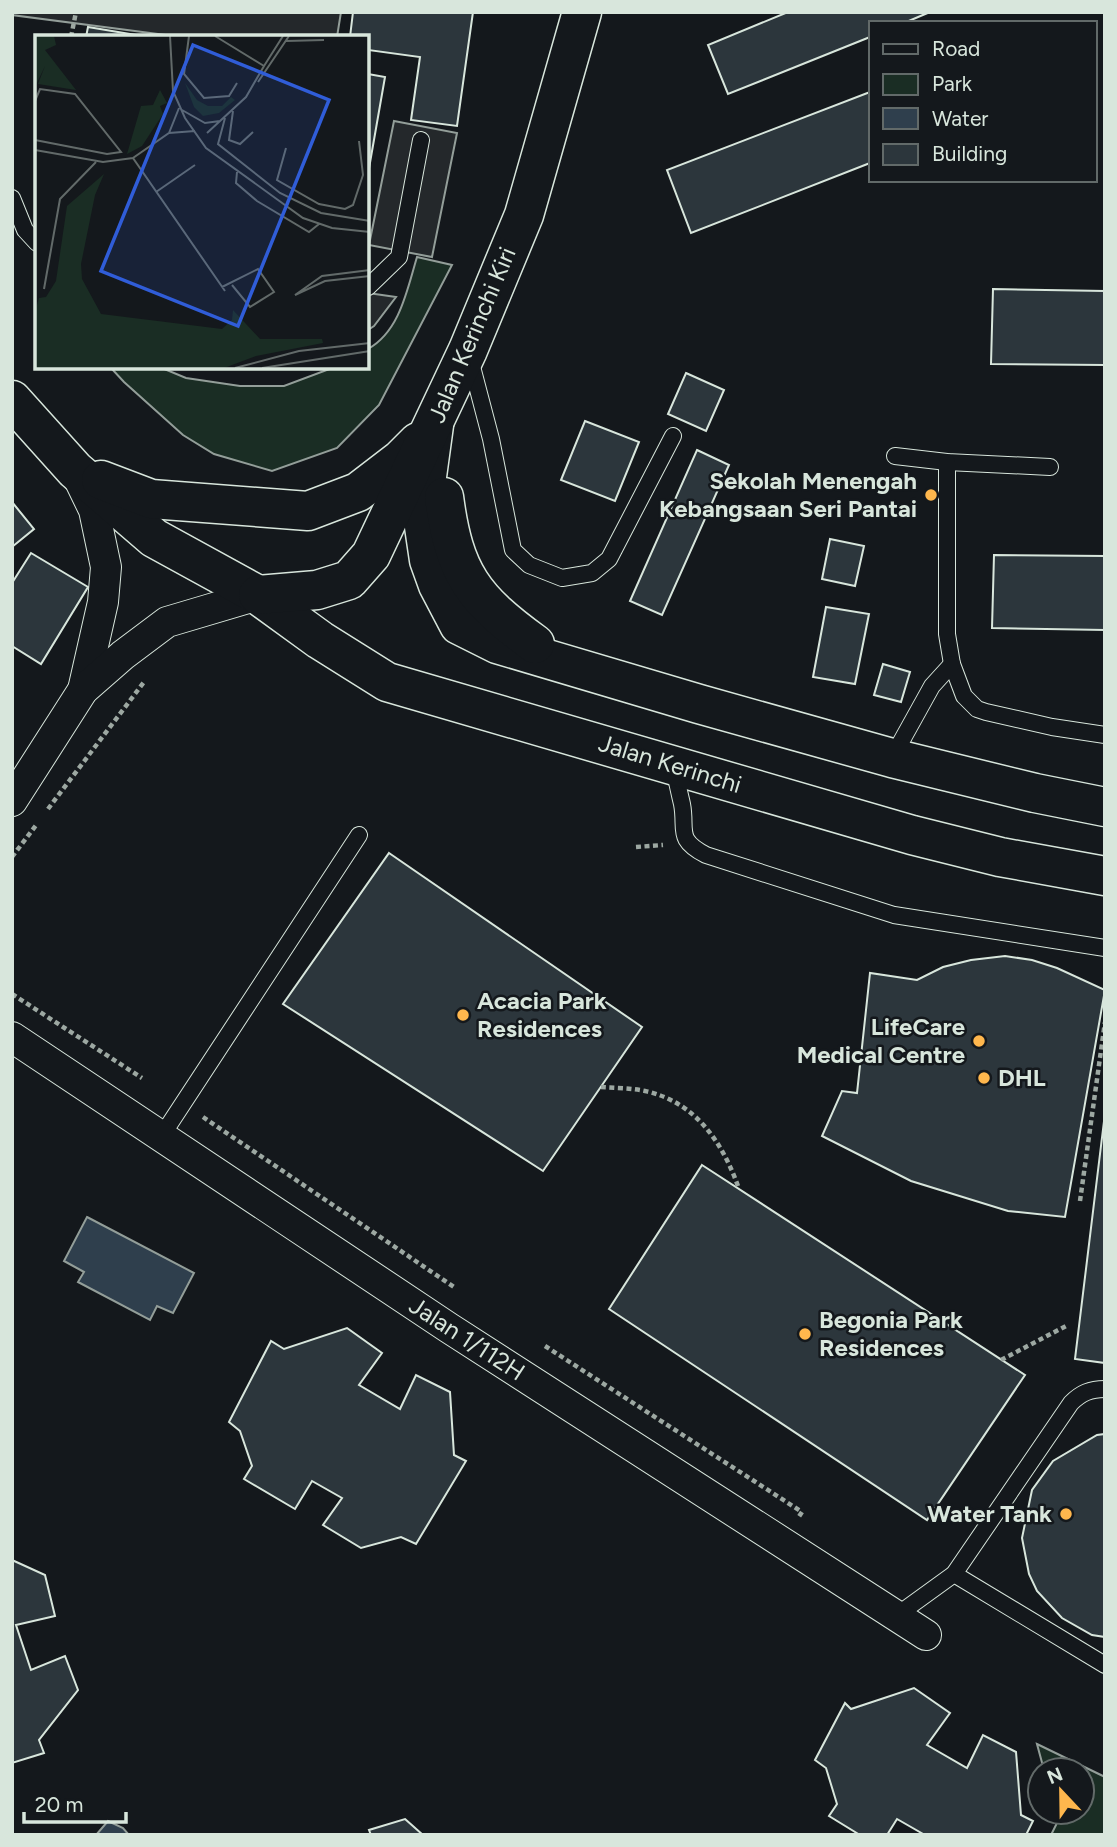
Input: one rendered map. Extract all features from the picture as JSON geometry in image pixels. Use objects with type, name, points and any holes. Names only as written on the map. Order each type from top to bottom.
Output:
[{"type":"main road","name":"Jalan Kerinchi Kiri","points":[[562,12],[563,76]]},
{"type":"main road","name":"Jalan Kerinchi Kiri","points":[[258,595],[333,585],[371,555],[468,350],[524,215],[582,12]]},
{"type":"main road","name":"Jalan Kerinchi","points":[[12,400],[75,470],[154,538],[258,595],[320,640],[387,682],[912,835],[1000,857],[1105,876]]},
{"type":"main road","name":"Jalan Kerinchi","points":[[75,470],[151,499],[239,508],[308,511],[358,492],[401,459],[434,425]]},
{"type":"main road","points":[[434,425],[448,529],[463,574],[500,618],[562,664],[892,758],[1105,807]]},
{"type":"street","points":[[75,470],[94,510],[106,567],[103,603],[83,690]]},
{"type":"street","points":[[12,801],[83,690],[123,656],[167,622],[258,595]]},
{"type":"street","name":"Jalan 1/112H","points":[[12,1037],[460,1335],[926,1635]]},
{"type":"lane","points":[[369,286],[399,257],[421,140]]},
{"type":"lane","points":[[12,198],[25,230],[35,241]]},
{"type":"lane","points":[[468,350],[491,439],[513,550],[529,565],[562,578],[592,573],[609,559],[673,436]]},
{"type":"lane","points":[[895,456],[947,462],[1050,467]]},
{"type":"lane","points":[[947,462],[947,634],[952,664],[964,696],[977,709],[1052,727],[1105,735]]},
{"type":"lane","points":[[892,758],[932,687],[952,664]]},
{"type":"lane","points":[[674,765],[682,807],[682,831],[695,850],[706,855],[894,915],[1105,948]]},
{"type":"lane","points":[[161,1137],[359,835]]},
{"type":"lane","points":[[896,1616],[954,1574],[1071,1403],[1080,1394],[1094,1389],[1105,1389]]},
{"type":"lane","points":[[954,1574],[1105,1665]]},
{"type":"path","points":[[71,35],[76,12]]},
{"type":"path","points":[[12,857],[151,674]]},
{"type":"path","points":[[636,847],[665,845]]},
{"type":"path","points":[[12,994],[142,1078]]},
{"type":"path","points":[[1080,1201],[1105,1022]]},
{"type":"path","points":[[601,1087],[644,1091],[670,1099],[696,1116],[715,1138],[732,1169],[739,1189]]},
{"type":"path","points":[[197,1114],[454,1287]]},
{"type":"path","points":[[1001,1360],[1066,1326]]},
{"type":"green space","points":[[417,257],[452,265],[379,405],[337,448],[272,471],[214,454],[183,435],[112,369],[164,369],[186,378],[240,386],[284,386],[329,369],[369,369],[369,348],[388,332],[406,296]]},
{"type":"green space","points":[[1037,1744],[1062,1756],[1040,1756]]},
{"type":"green space","points":[[1096,1773],[1105,1777],[1105,1835],[1051,1835],[1056,1826],[1096,1826]]},
{"type":"shaded area","points":[[12,12],[341,12],[337,35],[166,35],[12,15]]},
{"type":"shaded area","points":[[394,121],[457,133],[432,257],[369,245]]},
{"type":"shaded area","points":[[369,293],[396,297],[369,329]]},
{"type":"water","points":[[87,1217],[194,1273],[173,1313],[157,1306],[150,1320],[78,1282],[84,1272],[64,1261]]},
{"type":"water","points":[[108,1821],[123,1828],[129,1835],[96,1835]]},
{"type":"building","points":[[353,12],[473,12],[457,126],[411,120],[420,57],[369,50],[369,35],[350,35]]},
{"type":"building","points":[[788,12],[930,12],[909,21],[869,21],[869,37],[728,94],[708,45]]},
{"type":"building","points":[[88,27],[136,35],[86,35]]},
{"type":"building","points":[[369,74],[385,77],[369,168]]},
{"type":"building","points":[[869,92],[869,163],[691,233],[667,170]]},
{"type":"building","points":[[993,289],[1105,291],[1105,365],[991,364]]},
{"type":"building","points":[[686,373],[724,390],[706,431],[668,414]]},
{"type":"building","points":[[585,421],[639,442],[615,501],[561,480]]},
{"type":"building","points":[[697,450],[729,465],[662,615],[630,601]]},
{"type":"building","points":[[12,502],[34,529],[12,547]]},
{"type":"building","points":[[830,539],[864,546],[855,586],[822,579]]},
{"type":"building","points":[[31,553],[88,587],[41,664],[12,646],[12,583]]},
{"type":"building","points":[[994,555],[1105,556],[1105,630],[992,628]]},
{"type":"building","points":[[826,607],[869,614],[855,684],[813,677]]},
{"type":"building","points":[[883,664],[910,672],[901,702],[874,695]]},
{"type":"building","name":"Acacia Park Residences","points":[[389,853],[642,1027],[543,1171],[283,1004]]},
{"type":"building","name":"LifeCare Medical Centre","points":[[1005,956],[1032,960],[1057,968],[1105,990],[1065,1217],[1008,1211],[911,1181],[822,1136],[842,1091],[857,1093],[870,973],[917,980],[943,967]]},
{"type":"building","points":[[1105,1113],[1105,1363],[1075,1359]]},
{"type":"building","name":"Begonia Park Residences","points":[[702,1165],[1025,1375],[927,1520],[609,1309]]},
{"type":"building","points":[[347,1328],[382,1353],[359,1385],[400,1409],[416,1375],[450,1392],[454,1455],[466,1461],[416,1544],[401,1537],[361,1548],[323,1525],[342,1498],[312,1481],[295,1509],[244,1479],[252,1466],[240,1431],[229,1422],[271,1341],[284,1349]]},
{"type":"building","name":"Water Tank","points":[[1105,1434],[1105,1637],[1092,1635],[1062,1618],[1037,1591],[1029,1574],[1022,1538],[1032,1490],[1053,1461],[1097,1435]]},
{"type":"building","points":[[12,1560],[45,1575],[55,1616],[16,1625],[31,1670],[65,1656],[78,1690],[39,1740],[44,1753],[12,1763]]},
{"type":"building","points":[[914,1688],[950,1713],[927,1745],[967,1768],[983,1735],[1016,1752],[1021,1815],[1026,1818],[1026,1826],[1030,1826],[1026,1835],[925,1835],[897,1819],[887,1835],[860,1835],[829,1816],[837,1804],[826,1768],[815,1760],[845,1703],[851,1709]]},
{"type":"building","points":[[405,1819],[423,1835],[371,1835],[369,1830]]},
{"type":"place","name":"Sekolah Menengah Kebangsaan Seri Pantai","points":[[931,495]]},
{"type":"place","name":"Acacia Park Residences","points":[[463,1015]]},
{"type":"place","name":"LifeCare Medical Centre","points":[[979,1041]]},
{"type":"place","name":"DHL","points":[[984,1078]]},
{"type":"place","name":"Begonia Park Residences","points":[[805,1334]]},
{"type":"place","name":"Water Tank","points":[[1066,1514]]}]
